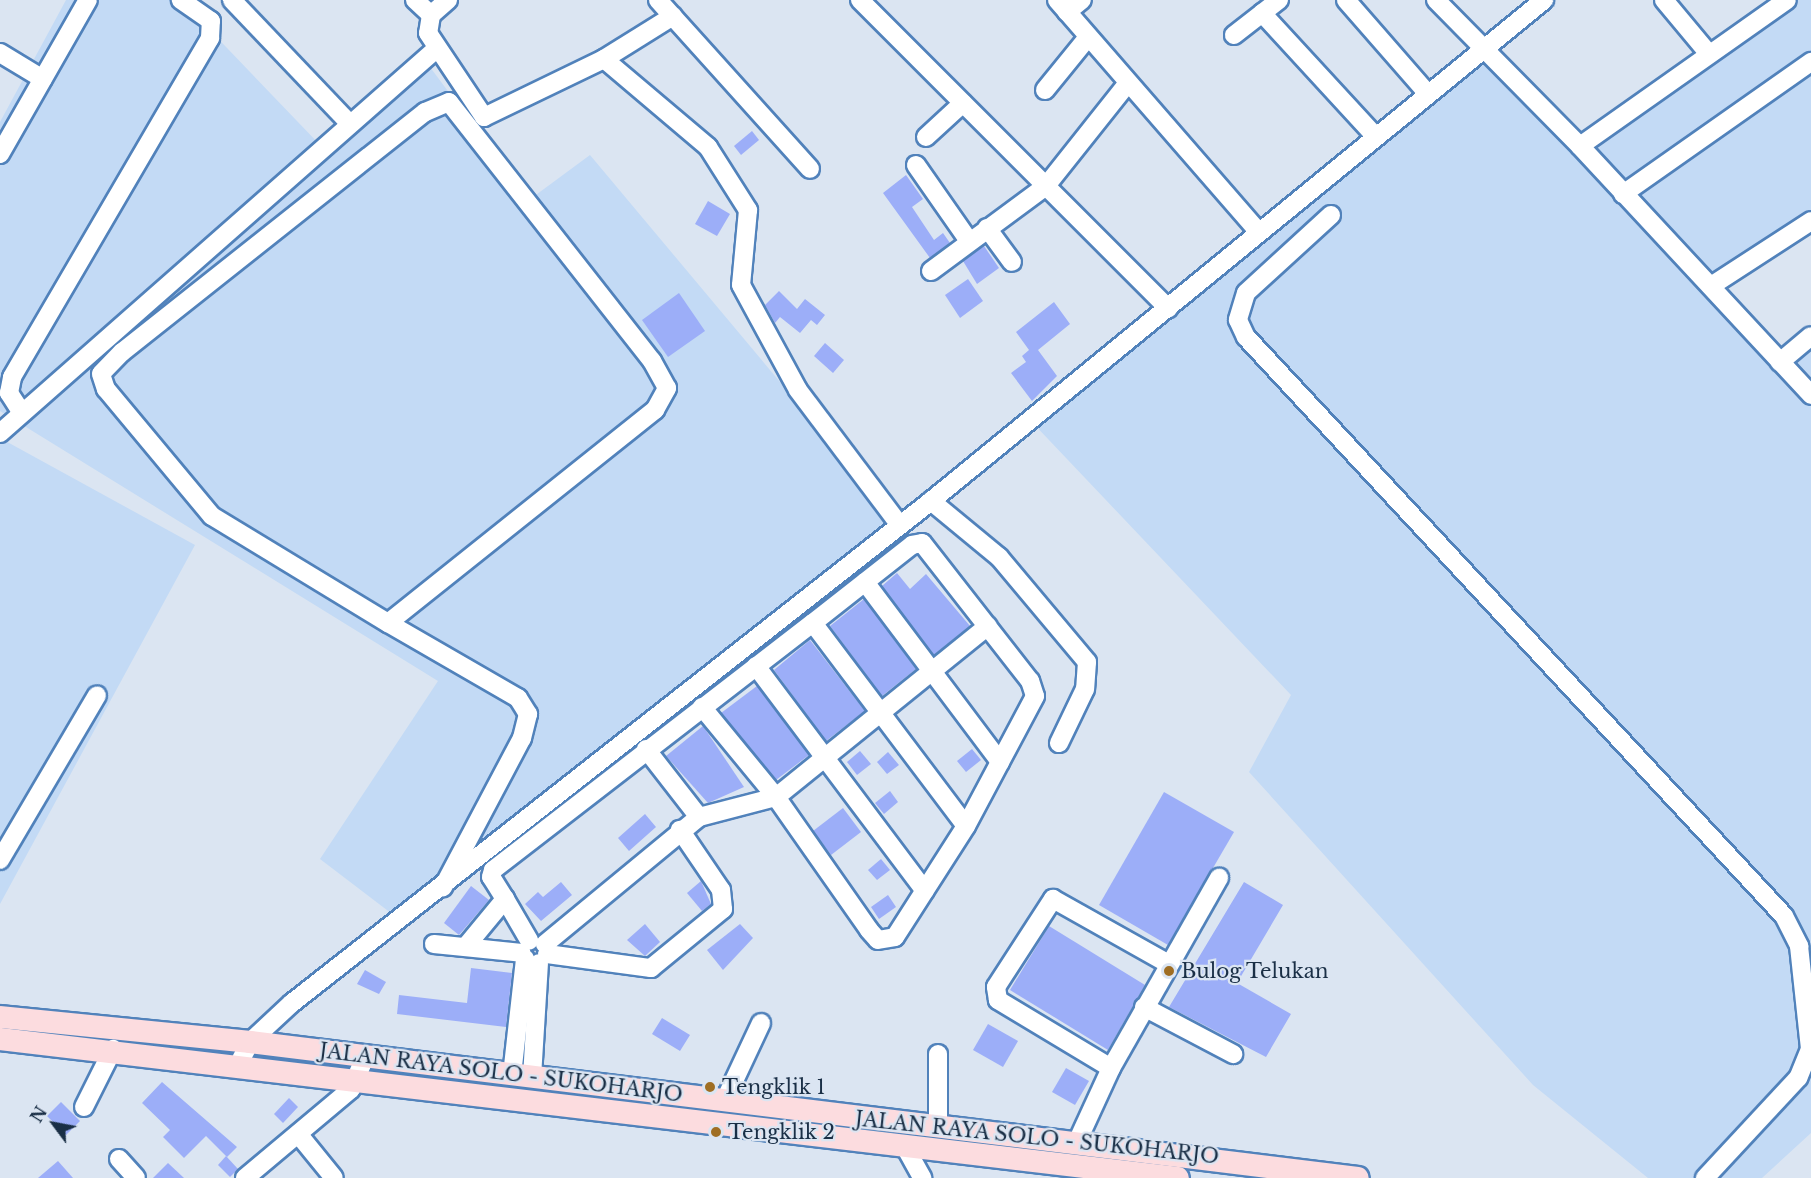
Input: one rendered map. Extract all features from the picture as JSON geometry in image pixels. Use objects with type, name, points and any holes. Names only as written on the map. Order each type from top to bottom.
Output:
[{"type":"main road","name":"JALAN RAYA SOLO - SUKOHARJO","points":[[0,1017],[250,1042],[725,1100],[923,1137],[1077,1173],[1178,1178]]},
{"type":"main road","name":"JALAN RAYA SOLO - SUKOHARJO","points":[[0,1039],[112,1049],[356,1082],[923,1137],[1077,1142],[1358,1178]]},
{"type":"main road","points":[[1077,1142],[1077,1173]]},
{"type":"street","points":[[0,154],[88,0]]},
{"type":"street","points":[[22,413],[9,393],[12,377],[210,38],[211,21],[181,0]]},
{"type":"street","points":[[232,0],[349,123]]},
{"type":"street","points":[[415,0],[430,15]]},
{"type":"street","points":[[448,0],[430,15],[428,33],[435,50],[488,118],[604,59],[673,16]]},
{"type":"street","points":[[658,0],[810,169]]},
{"type":"street","points":[[860,0],[1168,308]]},
{"type":"street","points":[[1234,35],[1279,0]]},
{"type":"street","points":[[1346,0],[1427,93]]},
{"type":"street","points":[[1436,0],[1480,49],[1580,146],[1811,395]]},
{"type":"street","points":[[238,1065],[250,1042],[899,524],[931,501],[1480,49],[1544,0]]},
{"type":"street","points":[[1664,0],[1709,54]]},
{"type":"street","points":[[1580,146],[1787,0]]},
{"type":"street","points":[[1070,5],[1088,37],[1258,231]]},
{"type":"street","points":[[1262,13],[1375,136]]},
{"type":"street","points":[[1045,90],[1088,37]]},
{"type":"street","points":[[0,432],[349,123],[435,50]]},
{"type":"street","points":[[0,53],[43,79]]},
{"type":"street","points":[[604,59],[723,165],[748,210],[741,285],[798,390],[899,524]]},
{"type":"street","points":[[1623,194],[1811,62]]},
{"type":"street","points":[[932,271],[969,241],[1046,186],[1128,83]]},
{"type":"street","points":[[388,623],[655,410],[667,388],[652,361],[449,102],[426,112],[122,352],[101,374],[105,389],[212,516],[388,623],[518,698],[528,714],[522,738],[443,887]]},
{"type":"street","points":[[926,136],[963,103]]},
{"type":"street","points":[[916,165],[969,241]]},
{"type":"street","points":[[1331,215],[1246,292],[1238,320],[1246,337],[1784,916],[1799,946],[1810,1049],[1798,1078],[1705,1178]]},
{"type":"street","points":[[1711,286],[1811,221]]},
{"type":"street","points":[[987,228],[1012,262]]},
{"type":"street","points":[[1780,362],[1811,336]]},
{"type":"street","points":[[931,501],[999,558],[1087,662],[1085,689],[1059,743]]},
{"type":"street","points":[[522,1076],[534,952],[491,877],[494,870],[646,749],[912,545],[922,543],[988,626],[1034,691],[966,826],[895,937],[878,940],[776,797],[702,707]]},
{"type":"street","points":[[865,582],[1000,762]]},
{"type":"street","points":[[813,623],[966,826]]},
{"type":"street","points":[[534,952],[680,830],[699,817],[776,797],[988,626]]},
{"type":"street","points":[[756,666],[826,756],[925,891]]},
{"type":"street","points":[[0,860],[97,694]]},
{"type":"street","points":[[646,749],[699,817]]},
{"type":"street","points":[[434,944],[534,952],[651,968],[723,909],[722,890],[680,830]]},
{"type":"street","points":[[1077,1142],[1111,1068],[1219,878]]},
{"type":"street","points":[[467,945],[505,899]]},
{"type":"street","points":[[1111,1068],[998,1000],[996,987],[1053,899],[1169,964]]},
{"type":"street","points":[[1144,1007],[1233,1054]]},
{"type":"street","points":[[725,1100],[761,1023]]},
{"type":"street","points":[[84,1107],[112,1049]]},
{"type":"street","points":[[922,1178],[923,1137],[938,1054]]},
{"type":"street","points":[[245,1178],[299,1135],[356,1082],[365,1057]]},
{"type":"street","points":[[299,1135],[334,1178]]},
{"type":"street","points":[[119,1159],[136,1178]]},
{"type":"shaded area","points":[[66,0],[181,0],[321,146],[424,59],[529,200],[590,155],[899,524],[400,920],[320,859],[438,681],[0,411],[0,122]]},
{"type":"shaded area","points":[[1791,0],[1811,0],[1811,221],[1711,286],[1780,362],[1811,333],[1811,1133],[1762,1178],[1648,1178],[1533,1085],[1249,772],[1291,695],[1030,420],[1481,49],[1581,145]]},
{"type":"shaded area","points":[[0,438],[195,545],[0,904]]},
{"type":"building","points":[[752,131],[759,140],[741,155],[734,146]]},
{"type":"building","points":[[906,175],[923,199],[912,207],[934,240],[943,233],[950,243],[930,258],[883,193]]},
{"type":"building","points":[[708,201],[730,214],[717,236],[695,224]]},
{"type":"building","points":[[984,246],[999,268],[977,284],[963,261]]},
{"type":"building","points":[[968,279],[983,301],[960,318],[945,295]]},
{"type":"building","points":[[779,291],[797,309],[805,299],[825,315],[817,325],[811,320],[800,333],[780,317],[775,323],[765,305]]},
{"type":"building","points":[[679,293],[705,331],[668,357],[642,320]]},
{"type":"building","points":[[1054,302],[1070,324],[1038,350],[1057,376],[1032,401],[1011,373],[1026,362],[1022,356],[1029,350],[1016,332]]},
{"type":"building","points":[[825,343],[844,360],[833,373],[814,356]]},
{"type":"building","points":[[897,573],[910,589],[926,574],[970,626],[934,655],[882,586]]},
{"type":"building","points":[[864,599],[916,669],[882,696],[830,626]]},
{"type":"building","points":[[810,640],[865,711],[826,741],[774,670]]},
{"type":"building","points":[[757,686],[809,755],[776,780],[721,713]]},
{"type":"building","points":[[703,726],[744,787],[708,803],[666,756]]},
{"type":"building","points":[[972,749],[981,760],[966,772],[957,761]]},
{"type":"building","points":[[860,751],[871,764],[857,775],[847,762]]},
{"type":"building","points":[[888,752],[899,765],[887,774],[877,762]]},
{"type":"building","points":[[890,791],[898,802],[884,814],[875,803]]},
{"type":"building","points":[[1164,792],[1234,832],[1168,945],[1099,905]]},
{"type":"building","points":[[843,808],[861,832],[831,855],[813,831]]},
{"type":"building","points":[[645,814],[656,827],[629,851],[618,838]]},
{"type":"building","points":[[881,859],[890,870],[877,880],[868,870]]},
{"type":"building","points":[[701,881],[711,904],[702,911],[687,893]]},
{"type":"building","points":[[561,882],[572,895],[541,921],[525,904],[538,892],[543,897]]},
{"type":"building","points":[[1244,882],[1283,905],[1237,983],[1291,1014],[1266,1057],[1169,1007]]},
{"type":"building","points":[[471,886],[489,900],[459,935],[444,923]]},
{"type":"building","points":[[888,895],[896,907],[879,919],[871,907]]},
{"type":"building","points":[[645,924],[660,942],[645,956],[627,940]]},
{"type":"building","points":[[740,924],[753,938],[723,970],[707,950]]},
{"type":"building","points":[[1049,926],[1145,985],[1108,1050],[1010,990]]},
{"type":"building","points":[[471,968],[512,973],[506,1027],[397,1014],[399,995],[467,1003]]},
{"type":"building","points":[[365,970],[386,982],[379,994],[357,984]]},
{"type":"building","points":[[662,1018],[690,1035],[680,1051],[652,1034]]},
{"type":"building","points":[[988,1024],[1018,1041],[1003,1067],[973,1050]]},
{"type":"building","points":[[1066,1068],[1089,1081],[1075,1105],[1052,1092]]},
{"type":"building","points":[[162,1082],[237,1147],[227,1157],[206,1136],[184,1158],[163,1137],[170,1130],[142,1103]]},
{"type":"building","points":[[289,1098],[298,1107],[283,1123],[274,1114]]},
{"type":"building","points":[[61,1102],[80,1121],[66,1135],[47,1116]]},
{"type":"building","points":[[226,1156],[238,1169],[230,1177],[218,1165]]},
{"type":"building","points":[[58,1161],[73,1178],[38,1178]]},
{"type":"building","points":[[168,1163],[184,1178],[153,1178]]},
{"type":"place","name":"Bulog Telukan","points":[[1169,971]]},
{"type":"place","name":"Tengklik 1","points":[[710,1087]]},
{"type":"place","name":"Tengklik 2","points":[[716,1132]]}]
